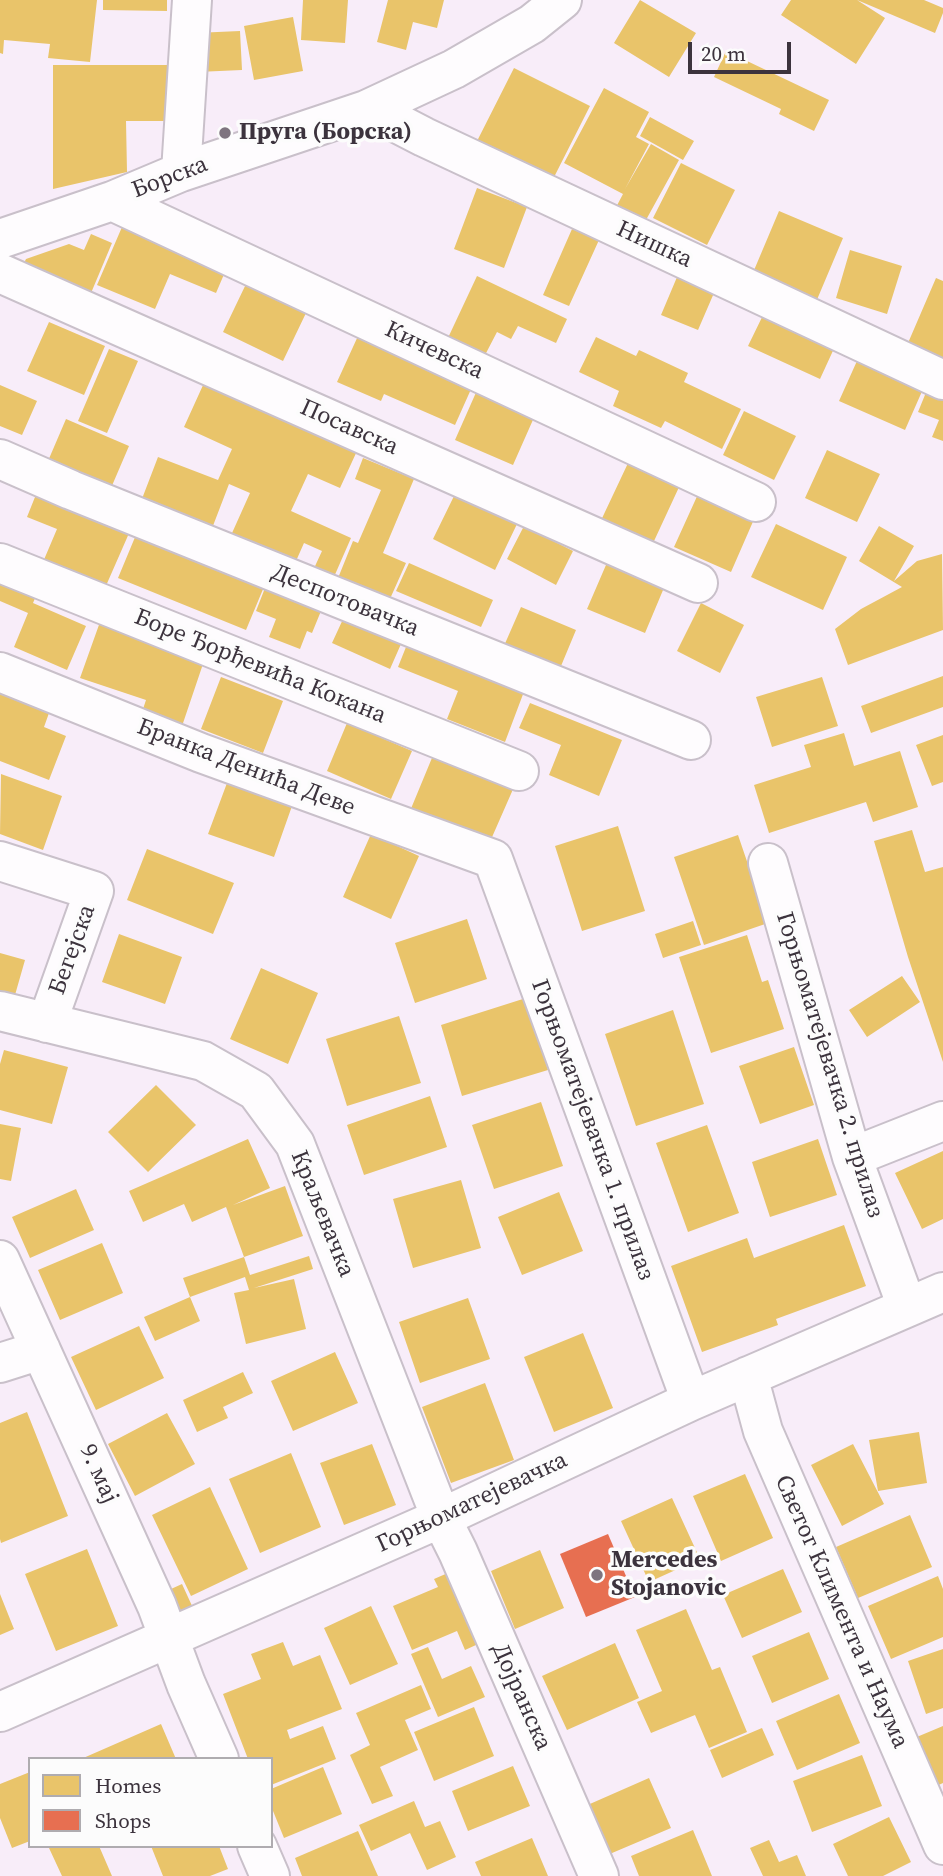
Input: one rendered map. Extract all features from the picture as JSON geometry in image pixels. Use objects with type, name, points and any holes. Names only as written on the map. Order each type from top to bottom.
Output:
[{"type":"street","points":[[181,172],[192,0]]},
{"type":"street","name":"Борска","points":[[0,239],[112,201],[181,172],[366,110],[454,69],[532,24],[562,0]]},
{"type":"street","name":"Нишка","points":[[366,110],[943,380]]},
{"type":"street","name":"Кичевска","points":[[112,201],[756,502]]},
{"type":"street","name":"Посавска","points":[[0,273],[698,583]]},
{"type":"street","name":"Деспотовачка","points":[[0,459],[691,740]]},
{"type":"street","name":"Боре Ђорђевића Кокана","points":[[0,563],[519,771]]},
{"type":"street","name":"Бранка Денића Деве","points":[[0,672],[201,753],[493,859]]},
{"type":"street","name":"Горњоматејевачка 1. прилаз","points":[[493,859],[691,1401]]},
{"type":"street","name":"Бегејска","points":[[0,862],[94,891],[47,1023]]},
{"type":"street","name":"Горњоматејевачка 2. прилаз","points":[[768,863],[852,1157],[934,1297]]},
{"type":"street","name":"Краљевачка","points":[[0,1011],[203,1061],[256,1091],[295,1144],[441,1518]]},
{"type":"street","points":[[852,1157],[943,1121]]},
{"type":"street","name":"9. мај","points":[[0,1260],[157,1606],[186,1684],[218,1757]]},
{"type":"street","name":"Горњоматејевачка","points":[[0,1712],[441,1518],[691,1401],[934,1297]]},
{"type":"street","points":[[0,1363],[41,1350]]},
{"type":"street","name":"Светог Климента и Наума","points":[[748,1376],[763,1431],[943,1845]]},
{"type":"street","name":"Дојранска","points":[[441,1518],[599,1876]]},
{"type":"street","points":[[258,1848],[270,1876]]},
{"type":"building: Homes","points":[[0,0],[97,0],[90,62],[48,58],[50,44],[4,40],[3,54],[0,53]]},
{"type":"building: Homes","points":[[103,0],[167,0],[167,11],[103,10]]},
{"type":"building: Homes","points":[[303,0],[348,0],[345,43],[301,40]]},
{"type":"building: Homes","points":[[388,0],[444,0],[437,28],[413,22],[406,50],[377,42]]},
{"type":"building: Homes","points":[[640,0],[696,33],[669,77],[614,43]]},
{"type":"building: Homes","points":[[791,0],[857,0],[885,18],[856,64],[781,15]]},
{"type":"building: Homes","points":[[857,0],[924,0],[943,8],[943,13],[935,33]]},
{"type":"building: Homes","points":[[293,17],[303,71],[254,80],[244,26]]},
{"type":"building: Homes","points":[[240,31],[242,70],[197,72],[195,33]]},
{"type":"building: Homes","points":[[726,51],[829,100],[814,131],[779,114],[781,109],[714,77]]},
{"type":"building: Homes","points":[[53,65],[172,65],[172,121],[126,121],[127,172],[53,189]]},
{"type":"building: Homes","points":[[514,68],[590,106],[548,189],[472,151]]},
{"type":"building: Homes","points":[[604,88],[649,112],[636,137],[649,144],[625,189],[651,144],[679,160],[641,229],[613,213],[623,194],[564,163]]},
{"type":"building: Homes","points":[[650,117],[694,141],[683,160],[640,136]]},
{"type":"building: Homes","points":[[681,163],[735,190],[707,245],[653,218]]},
{"type":"building: Homes","points":[[477,188],[527,207],[504,268],[454,249]]},
{"type":"building: Homes","points":[[779,211],[843,238],[816,302],[752,275]]},
{"type":"building: Homes","points":[[122,227],[225,272],[216,293],[170,274],[155,309],[97,285]]},
{"type":"building: Homes","points":[[572,229],[599,240],[569,306],[543,295]]},
{"type":"building: Homes","points":[[91,234],[112,243],[86,305],[17,277],[26,259],[69,244],[84,250]]},
{"type":"building: Homes","points":[[850,250],[902,266],[887,314],[836,298]]},
{"type":"building: Homes","points":[[680,270],[717,286],[698,330],[661,315]]},
{"type":"building: Homes","points":[[477,276],[567,319],[556,343],[518,326],[511,339],[497,332],[484,357],[447,340]]},
{"type":"building: Homes","points":[[936,278],[943,281],[943,358],[908,343]]},
{"type":"building: Homes","points":[[246,284],[306,313],[283,361],[223,332]]},
{"type":"building: Homes","points":[[766,309],[837,342],[820,379],[748,346]]},
{"type":"building: Homes","points":[[49,322],[105,346],[84,395],[27,371]]},
{"type":"building: Homes","points":[[358,336],[472,387],[455,425],[384,394],[381,401],[337,382]]},
{"type":"building: Homes","points":[[596,337],[636,356],[639,350],[688,373],[684,382],[741,409],[722,449],[665,421],[661,428],[613,406],[619,391],[579,372]]},
{"type":"building: Homes","points":[[109,349],[138,361],[107,433],[78,421]]},
{"type":"building: Homes","points":[[861,352],[927,380],[905,430],[839,401]]},
{"type":"building: Homes","points":[[204,383],[357,451],[340,488],[308,474],[291,511],[351,538],[330,586],[310,577],[322,551],[304,543],[292,570],[228,542],[250,493],[229,484],[211,531],[140,504],[158,457],[218,480],[232,449],[184,427]]},
{"type":"building: Homes","points":[[0,385],[37,401],[22,435],[0,426]]},
{"type":"building: Homes","points":[[478,388],[536,413],[513,465],[455,440]]},
{"type":"building: Homes","points":[[927,390],[943,397],[943,441],[932,437],[939,420],[918,412]]},
{"type":"building: Homes","points":[[744,411],[796,436],[774,480],[723,455]]},
{"type":"building: Homes","points":[[66,419],[129,446],[111,488],[48,461]]},
{"type":"building: Homes","points":[[827,450],[880,474],[857,522],[805,498]]},
{"type":"building: Homes","points":[[363,458],[414,479],[383,553],[406,563],[385,610],[334,588],[353,541],[358,543],[381,490],[355,479]]},
{"type":"building: Homes","points":[[629,461],[680,485],[648,554],[596,531]]},
{"type":"building: Homes","points":[[37,492],[130,531],[105,588],[43,562],[57,529],[27,517]]},
{"type":"building: Homes","points":[[699,492],[755,517],[731,572],[674,547]]},
{"type":"building: Homes","points":[[455,494],[517,524],[495,570],[433,539]]},
{"type":"building: Homes","points":[[776,524],[847,557],[823,610],[751,577]]},
{"type":"building: Homes","points":[[524,526],[573,551],[556,585],[507,559]]},
{"type":"building: Homes","points":[[879,526],[914,546],[894,581],[917,561],[942,554],[943,630],[848,665],[835,629],[861,609],[902,587],[859,561]]},
{"type":"building: Homes","points":[[138,530],[266,582],[246,630],[118,578]]},
{"type":"building: Homes","points":[[609,558],[666,583],[645,633],[587,609]]},
{"type":"building: Homes","points":[[409,563],[493,600],[481,627],[396,591]]},
{"type":"building: Homes","points":[[0,575],[38,591],[33,603],[86,626],[67,670],[14,647],[28,613],[0,601]]},
{"type":"building: Homes","points":[[265,588],[321,611],[312,633],[307,631],[300,649],[269,637],[276,619],[256,611]]},
{"type":"building: Homes","points":[[701,603],[744,625],[720,673],[677,651]]},
{"type":"building: Homes","points":[[521,607],[576,630],[556,678],[500,655]]},
{"type":"building: Homes","points":[[344,617],[401,644],[390,669],[332,643]]},
{"type":"building: Homes","points":[[100,622],[205,658],[180,732],[140,718],[146,700],[80,678]]},
{"type":"building: Homes","points":[[406,647],[525,689],[505,742],[447,719],[458,691],[398,667]]},
{"type":"building: Homes","points":[[943,676],[943,707],[871,733],[861,706]]},
{"type":"building: Homes","points":[[221,677],[283,701],[263,753],[201,729]]},
{"type":"building: Homes","points":[[822,677],[838,726],[772,747],[756,697]]},
{"type":"building: Homes","points":[[0,694],[49,713],[44,727],[66,736],[49,780],[0,761]]},
{"type":"building: Homes","points":[[530,703],[622,740],[599,796],[549,775],[561,745],[519,728]]},
{"type":"building: Homes","points":[[347,723],[412,751],[391,799],[327,771]]},
{"type":"building: Homes","points":[[844,733],[854,766],[900,751],[918,807],[873,822],[866,802],[769,833],[754,785],[811,767],[804,745]]},
{"type":"building: Homes","points":[[943,735],[943,782],[932,786],[916,745]]},
{"type":"building: Homes","points":[[434,753],[514,787],[489,844],[410,811]]},
{"type":"building: Homes","points":[[1,774],[62,796],[43,850],[0,834]]},
{"type":"building: Homes","points":[[227,783],[292,806],[274,857],[208,834]]},
{"type":"building: Homes","points":[[618,826],[645,911],[582,931],[555,846]]},
{"type":"building: Homes","points":[[912,830],[925,872],[943,867],[943,1062],[908,957],[874,841]]},
{"type":"building: Homes","points":[[371,834],[419,856],[391,919],[343,897]]},
{"type":"building: Homes","points":[[738,835],[768,923],[704,945],[674,857]]},
{"type":"building: Homes","points":[[147,849],[234,883],[213,934],[127,900]]},
{"type":"building: Homes","points":[[467,919],[487,979],[415,1003],[395,943]]},
{"type":"building: Homes","points":[[693,921],[701,945],[663,958],[655,934]]},
{"type":"building: Homes","points":[[119,934],[182,957],[165,1004],[102,982]]},
{"type":"building: Homes","points":[[747,935],[762,982],[768,980],[784,1029],[711,1053],[679,957]]},
{"type":"building: Homes","points":[[0,953],[25,960],[11,1009],[0,1006]]},
{"type":"building: Homes","points":[[261,968],[318,993],[288,1064],[230,1039]]},
{"type":"building: Homes","points":[[902,976],[920,1002],[867,1037],[849,1010]]},
{"type":"building: Homes","points":[[526,998],[548,1070],[462,1096],[441,1025]]},
{"type":"building: Homes","points":[[673,1010],[704,1104],[636,1126],[605,1034]]},
{"type":"building: Homes","points":[[399,1016],[421,1083],[347,1106],[326,1039]]},
{"type":"building: Homes","points":[[794,1047],[814,1105],[760,1124],[739,1066]]},
{"type":"building: Homes","points":[[4,1050],[68,1067],[52,1124],[0,1110],[0,1064]]},
{"type":"building: Homes","points":[[156,1085],[196,1125],[148,1172],[108,1132]]},
{"type":"building: Homes","points":[[430,1096],[447,1147],[364,1175],[347,1125]]},
{"type":"building: Homes","points":[[541,1102],[563,1166],[494,1189],[472,1125]]},
{"type":"building: Homes","points":[[0,1124],[21,1128],[11,1181],[0,1179]]},
{"type":"building: Homes","points":[[707,1125],[739,1213],[688,1232],[656,1143]]},
{"type":"building: Homes","points":[[248,1139],[270,1188],[233,1205],[285,1186],[303,1236],[244,1257],[226,1207],[192,1222],[184,1204],[143,1222],[129,1191]]},
{"type":"building: Homes","points":[[818,1139],[837,1195],[770,1217],[752,1162]]},
{"type":"building: Homes","points":[[943,1151],[943,1219],[922,1229],[895,1173]]},
{"type":"building: Homes","points":[[461,1180],[481,1248],[413,1268],[393,1199]]},
{"type":"building: Homes","points":[[76,1189],[94,1230],[30,1258],[12,1217]]},
{"type":"building: Homes","points":[[559,1192],[583,1251],[522,1275],[498,1217]]},
{"type":"building: Homes","points":[[844,1225],[866,1286],[776,1319],[778,1325],[702,1352],[671,1266],[747,1238],[754,1258]]},
{"type":"building: Homes","points":[[102,1243],[123,1293],[60,1320],[38,1270]]},
{"type":"building: Homes","points":[[309,1256],[313,1269],[254,1288],[294,1279],[306,1329],[246,1344],[234,1293],[249,1290],[245,1277],[190,1297],[183,1278],[244,1257],[250,1275]]},
{"type":"building: Homes","points":[[190,1297],[200,1321],[155,1341],[144,1317]]},
{"type":"building: Homes","points":[[468,1298],[490,1359],[420,1383],[399,1322]]},
{"type":"building: Homes","points":[[139,1326],[164,1378],[96,1410],[71,1357]]},
{"type":"building: Homes","points":[[583,1333],[613,1408],[554,1432],[524,1357]]},
{"type":"building: Homes","points":[[335,1352],[358,1403],[293,1431],[271,1381]]},
{"type":"building: Homes","points":[[243,1372],[253,1393],[223,1407],[228,1418],[197,1432],[183,1400]]},
{"type":"building: Homes","points":[[485,1383],[514,1460],[451,1483],[422,1407]]},
{"type":"building: Homes","points":[[27,1412],[68,1516],[1,1543],[0,1423]]},
{"type":"building: Homes","points":[[167,1413],[195,1464],[135,1496],[108,1444]]},
{"type":"building: Homes","points":[[919,1432],[927,1483],[878,1491],[869,1440]]},
{"type":"building: Homes","points":[[372,1444],[396,1505],[344,1525],[320,1463]]},
{"type":"building: Homes","points":[[853,1444],[884,1504],[842,1526],[811,1465]]},
{"type":"building: Homes","points":[[291,1453],[321,1527],[260,1553],[229,1479]]},
{"type":"building: Homes","points":[[745,1474],[773,1538],[721,1561],[693,1496]]},
{"type":"building: Homes","points":[[210,1487],[248,1569],[191,1596],[152,1515]]},
{"type":"building: Homes","points":[[672,1498],[700,1559],[649,1582],[621,1521]]},
{"type":"building: Homes","points":[[910,1515],[932,1567],[858,1598],[836,1547]]},
{"type":"building: Homes","points":[[87,1549],[118,1626],[56,1651],[25,1574]]},
{"type":"building: Homes","points":[[540,1550],[564,1608],[515,1629],[491,1571]]},
{"type":"building: Homes","points":[[457,1569],[487,1640],[465,1650],[457,1631],[412,1650],[393,1606],[438,1587],[434,1579]]},
{"type":"building: Homes","points":[[783,1569],[802,1612],[742,1638],[723,1595]]},
{"type":"building: Homes","points":[[938,1576],[943,1589],[943,1637],[891,1659],[868,1606]]},
{"type":"building: Homes","points":[[182,1584],[193,1608],[171,1617],[160,1594]]},
{"type":"building: Homes","points":[[0,1594],[14,1629],[0,1635]]},
{"type":"building: Homes","points":[[371,1606],[398,1664],[350,1685],[324,1628]]},
{"type":"building: Homes","points":[[686,1609],[712,1670],[720,1667],[747,1732],[709,1748],[695,1715],[651,1733],[637,1702],[662,1691],[636,1630]]},
{"type":"building: Homes","points":[[809,1632],[829,1679],[772,1703],[752,1656]]},
{"type":"building: Homes","points":[[283,1642],[293,1666],[320,1655],[342,1709],[287,1730],[290,1739],[323,1726],[336,1759],[273,1784],[273,1757],[247,1757],[223,1694],[261,1679],[251,1654]]},
{"type":"building: Homes","points":[[615,1643],[639,1698],[567,1730],[542,1676]]},
{"type":"building: Homes","points":[[428,1647],[442,1679],[471,1666],[485,1697],[438,1717],[411,1654]]},
{"type":"building: Homes","points":[[943,1649],[943,1708],[926,1714],[908,1661]]},
{"type":"building: Homes","points":[[421,1685],[431,1709],[405,1720],[418,1750],[380,1767],[393,1796],[372,1804],[350,1755],[370,1745],[356,1713]]},
{"type":"building: Homes","points":[[839,1694],[860,1743],[797,1770],[776,1721]]},
{"type":"building: Homes","points":[[474,1707],[494,1756],[434,1781],[414,1732]]},
{"type":"building: Homes","points":[[161,1724],[175,1757],[86,1757]]},
{"type":"building: Homes","points":[[943,1726],[943,1783],[932,1788],[912,1739]]},
{"type":"building: Homes","points":[[762,1728],[774,1755],[722,1778],[710,1750]]},
{"type":"building: Homes","points":[[862,1755],[882,1806],[812,1832],[793,1781]]},
{"type":"building: Homes","points":[[513,1766],[530,1806],[468,1831],[452,1791]]},
{"type":"building: Homes","points":[[323,1767],[342,1814],[284,1838],[273,1811],[273,1788]]},
{"type":"building: Homes","points":[[28,1773],[28,1842],[12,1848],[0,1818],[0,1784]]},
{"type":"building: Homes","points":[[649,1778],[671,1828],[605,1856],[583,1807]]},
{"type":"building: Homes","points":[[414,1801],[425,1827],[440,1821],[456,1857],[427,1870],[410,1833],[371,1851],[359,1825]]},
{"type":"building: Homes","points":[[889,1817],[911,1862],[883,1876],[848,1876],[833,1844]]},
{"type":"building: Homes","points":[[693,1830],[712,1876],[639,1876],[631,1856]]},
{"type":"building: Homes","points":[[358,1831],[378,1876],[302,1876],[295,1858]]},
{"type":"building: Homes","points":[[532,1838],[548,1876],[481,1876],[475,1862]]},
{"type":"building: Homes","points":[[769,1840],[779,1862],[797,1855],[806,1876],[763,1876],[750,1848]]},
{"type":"building: Homes","points":[[49,1848],[100,1848],[112,1876],[62,1876]]},
{"type":"building: Homes","points":[[152,1848],[220,1848],[228,1869],[210,1876],[163,1876]]},
{"type":"building: Shops","name":"Mercedes Stojanovic","points":[[608,1534],[635,1597],[586,1617],[560,1554]]},
{"type":"place","name":"Пруга (Борска)","points":[[225,133]]},
{"type":"place","name":"Mercedes Stojanovic","points":[[597,1575]]}]
